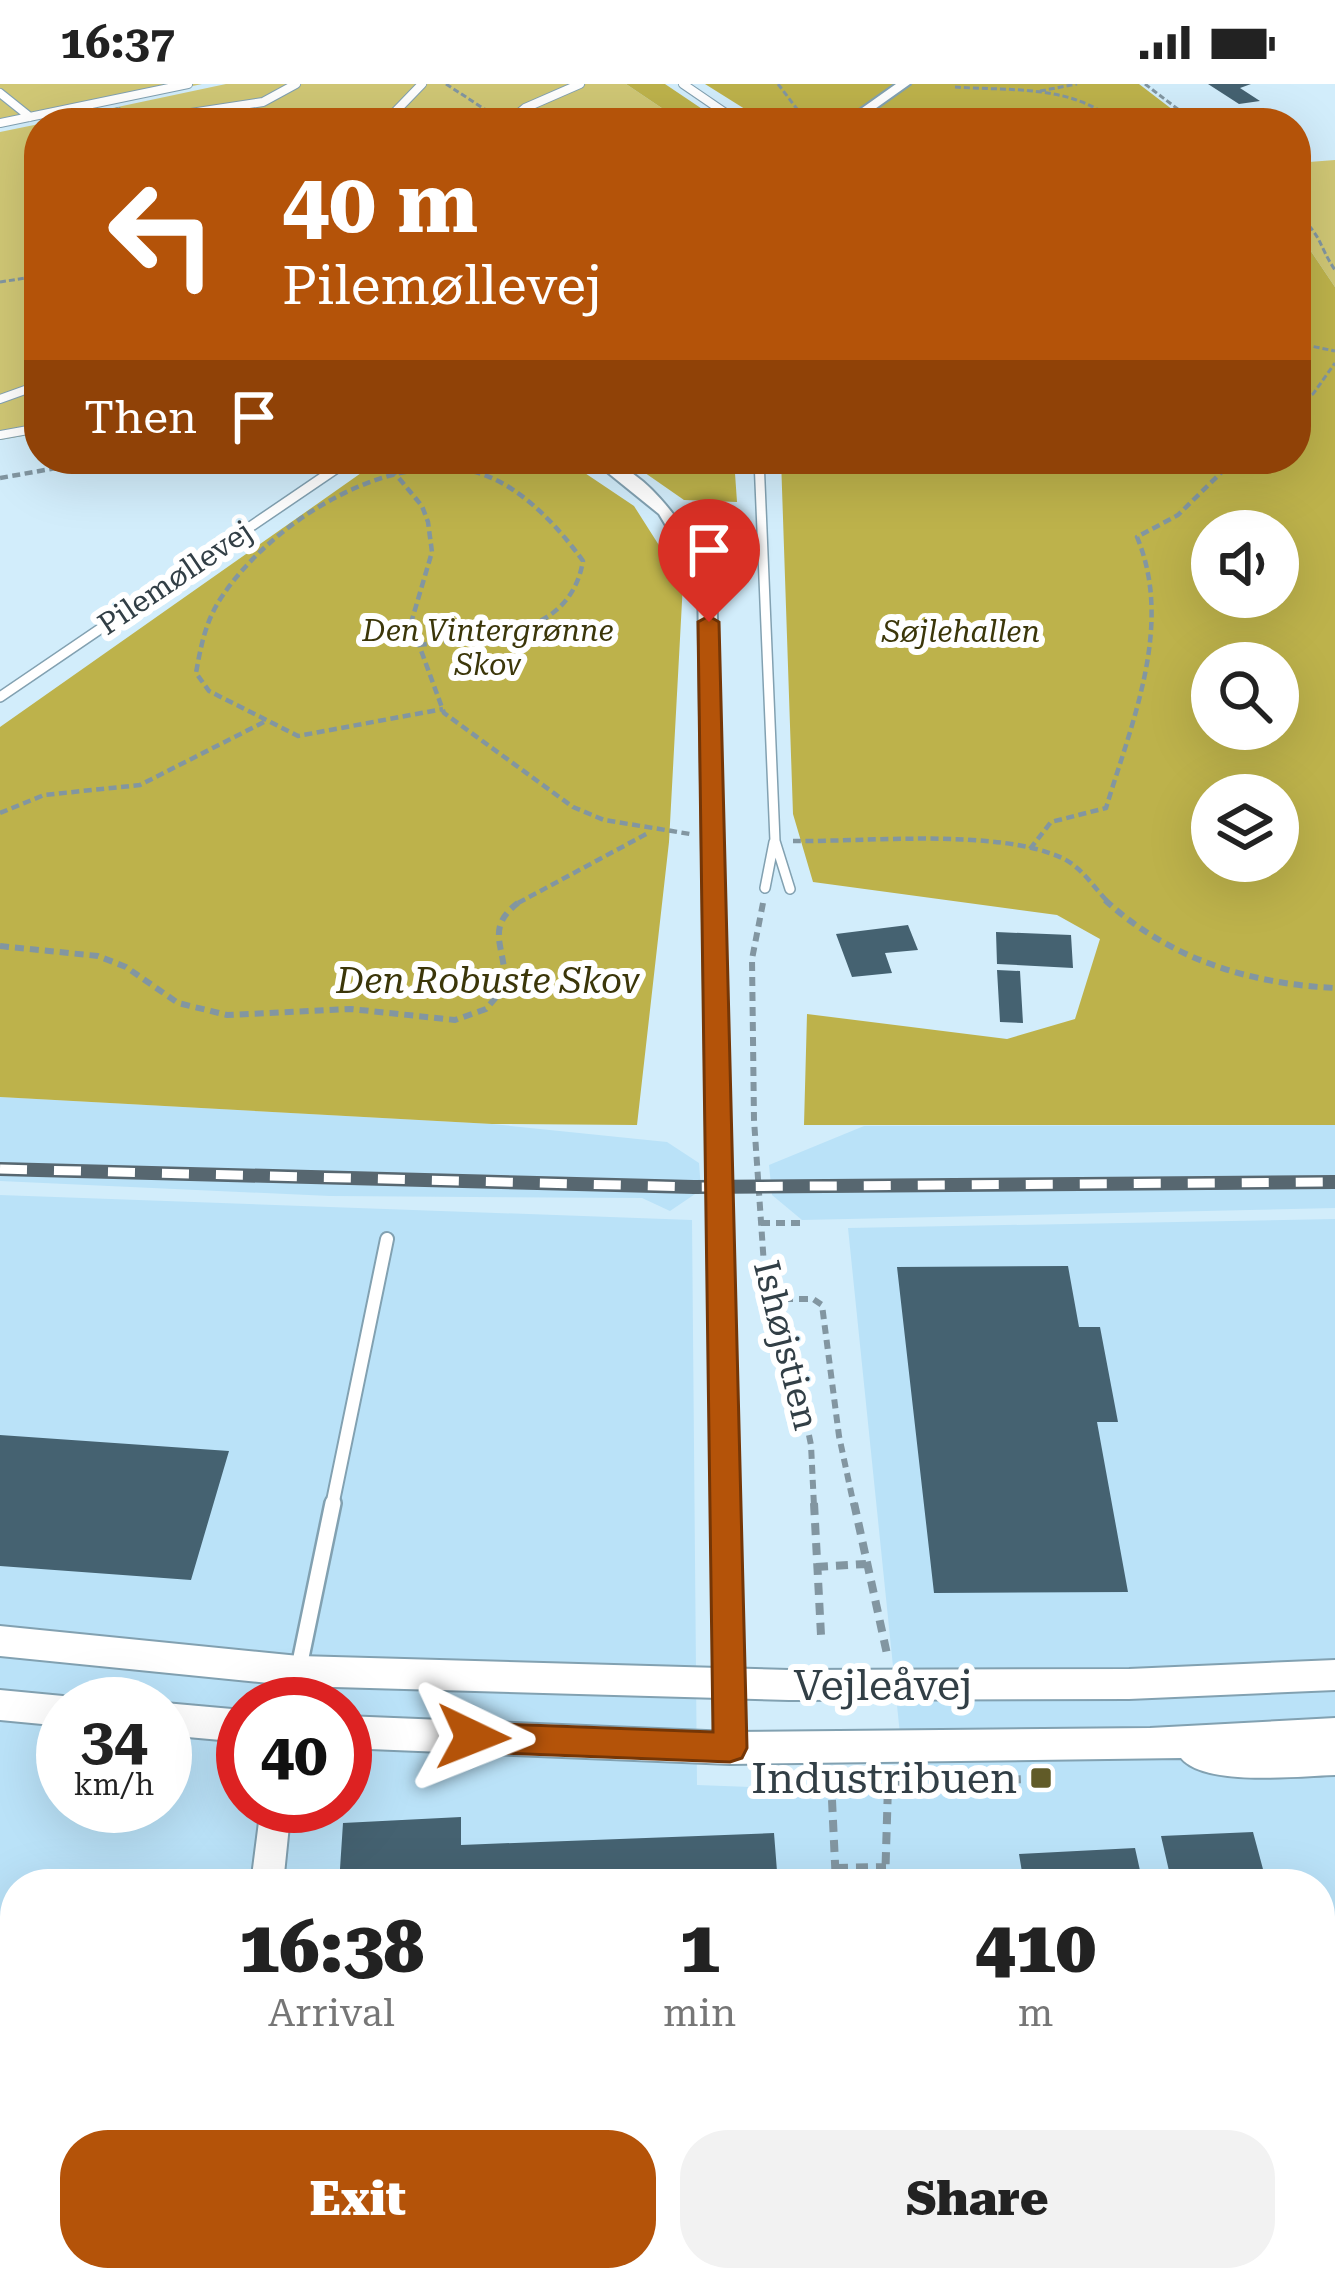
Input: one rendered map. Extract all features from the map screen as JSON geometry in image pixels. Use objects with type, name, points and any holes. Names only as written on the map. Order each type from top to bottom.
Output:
[{"type":"street","points":[[869,108],[904,84]]},
{"type":"street","points":[[618,474],[666,511],[707,579],[730,1748]]},
{"type":"street","name":"Vejleåvej","points":[[0,1641],[230,1677]]},
{"type":"street","name":"Vejleåvej","points":[[372,1686],[1129,1684],[1335,1675]]},
{"type":"street","points":[[0,1705],[36,1708]]},
{"type":"street","name":"Vejleåvej","points":[[372,1733],[730,1748],[1150,1744],[1335,1734]]},
{"type":"street","points":[[1150,1744],[1244,1762],[1335,1759]]},
{"type":"street","points":[[269,1869],[273,1833]]},
{"type":"lane","points":[[73,108],[188,84]]},
{"type":"lane","points":[[224,108],[263,102],[296,84]]},
{"type":"lane","points":[[399,108],[422,84]]},
{"type":"lane","points":[[533,108],[580,84]]},
{"type":"lane","points":[[683,84],[718,108]]},
{"type":"lane","points":[[0,93],[24,112]]},
{"type":"lane","name":"Pilemøllevej","points":[[0,697],[328,474]]},
{"type":"lane","points":[[760,474],[775,841],[766,888]]},
{"type":"lane","points":[[775,841],[790,889]]},
{"type":"lane","points":[[296,1677],[387,1239]]},
{"type":"path","points":[[446,84],[479,108]]},
{"type":"path","points":[[1039,92],[1077,84]]},
{"type":"path","points":[[1145,84],[1176,108]]},
{"type":"path","points":[[956,87],[1039,92],[1096,103],[1101,108]]},
{"type":"path","points":[[1311,226],[1322,235],[1324,255],[1335,270]]},
{"type":"path","points":[[1311,395],[1335,363]]},
{"type":"path","points":[[397,474],[422,506],[432,539],[430,564],[412,604],[411,623],[442,710],[466,733],[573,807],[604,820],[715,838]]},
{"type":"path","points":[[417,474],[350,491],[263,548],[223,596],[195,657],[196,673],[208,691],[298,736],[442,710]]},
{"type":"path","points":[[419,645],[548,619],[572,604],[579,593],[583,561],[549,518],[473,474]]},
{"type":"path","points":[[1030,849],[1051,822],[1106,808],[1142,687],[1150,619],[1149,556],[1138,537],[1160,530],[1220,474]]},
{"type":"path","points":[[0,813],[44,795],[140,785],[264,722]]},
{"type":"path","points":[[0,946],[105,958],[124,965],[188,1007],[226,1015],[353,1009],[457,1020],[484,1011],[500,998],[508,979],[498,934],[501,917],[513,901],[588,868],[653,830]]},
{"type":"path","points":[[775,841],[1030,849],[1059,856],[1081,870],[1117,911],[1227,974],[1270,985],[1335,988]]},
{"type":"path","name":"Ishøjstien","points":[[766,888],[752,959],[761,1223],[769,1299],[797,1377],[811,1445],[821,1635]]},
{"type":"path","points":[[761,1223],[801,1223]]},
{"type":"path","points":[[769,1299],[813,1299],[822,1305],[839,1436],[888,1658],[899,1685]]},
{"type":"path","points":[[816,1567],[868,1564]]},
{"type":"path","points":[[832,1800],[836,1868],[886,1867],[886,1746]]},
{"type":"path","points":[[889,1785],[1041,1778]]},
{"type":"shaded area","points":[[0,84],[202,84],[89,108],[24,108],[24,122],[0,127]]},
{"type":"shaded area","points":[[226,84],[626,84],[662,108],[113,108]]},
{"type":"shaded area","points":[[24,127],[24,436],[0,440],[0,132]]},
{"type":"shaded area","points":[[1335,160],[1335,287],[1311,251],[1311,162]]},
{"type":"shaded area","points":[[0,1097],[492,1124],[667,1142],[699,1163],[701,1190],[670,1211],[642,1198],[330,1196],[0,1181]]},
{"type":"shaded area","points":[[1335,1125],[1335,1208],[802,1220],[772,1195],[769,1165],[864,1126]]},
{"type":"shaded area","points":[[0,1195],[692,1220],[697,1785],[906,1793],[848,1228],[1335,1219],[1335,1869],[0,1869]]},
{"type":"green space","points":[[626,84],[665,84],[701,108],[662,108]]},
{"type":"green space","points":[[705,84],[1139,84],[1170,108],[743,108]]},
{"type":"green space","name":"Søjlehallen","points":[[1311,251],[1335,287],[1335,1125],[804,1125],[807,1014],[1007,1039],[1075,1019],[1100,939],[1057,915],[813,882],[793,814],[782,474],[1311,474]]},
{"type":"green space","points":[[360,474],[586,474],[634,506],[683,583],[669,842],[637,1125],[492,1124],[0,1097],[0,727]]},
{"type":"green space","points":[[647,474],[735,474],[737,502],[684,500]]},
{"type":"building","points":[[1208,84],[1251,84],[1240,88],[1260,101],[1239,104]]},
{"type":"building","points":[[908,925],[918,950],[885,953],[892,973],[852,977],[836,934]]},
{"type":"building","points":[[996,932],[1071,935],[1073,968],[997,964]]},
{"type":"building","points":[[997,970],[1020,971],[1023,1023],[1000,1022]]},
{"type":"building","points":[[1068,1266],[1079,1327],[1100,1327],[1118,1422],[1097,1422],[1128,1592],[934,1593],[897,1267]]},
{"type":"building","points":[[0,1435],[229,1451],[191,1580],[0,1566]]},
{"type":"building","points":[[461,1817],[461,1845],[774,1833],[777,1869],[340,1869],[342,1833],[372,1833],[372,1822]]},
{"type":"building","points":[[1253,1832],[1263,1869],[1169,1869],[1161,1836]]},
{"type":"building","points":[[1135,1848],[1140,1869],[1022,1869],[1019,1854]]},
{"type":"railway","points":[[0,1169],[694,1187],[1335,1182]]},
{"type":"place","name":"Industribuen","points":[[1041,1778]]},
{"type":"route","points":[[473,1737],[730,1748],[709,622]]},
{"type":"park label","name":"Den Vintergrønne Skov","points":[[488,648]]},
{"type":"park label","name":"Den Robuste Skov","points":[[488,980]]}]
